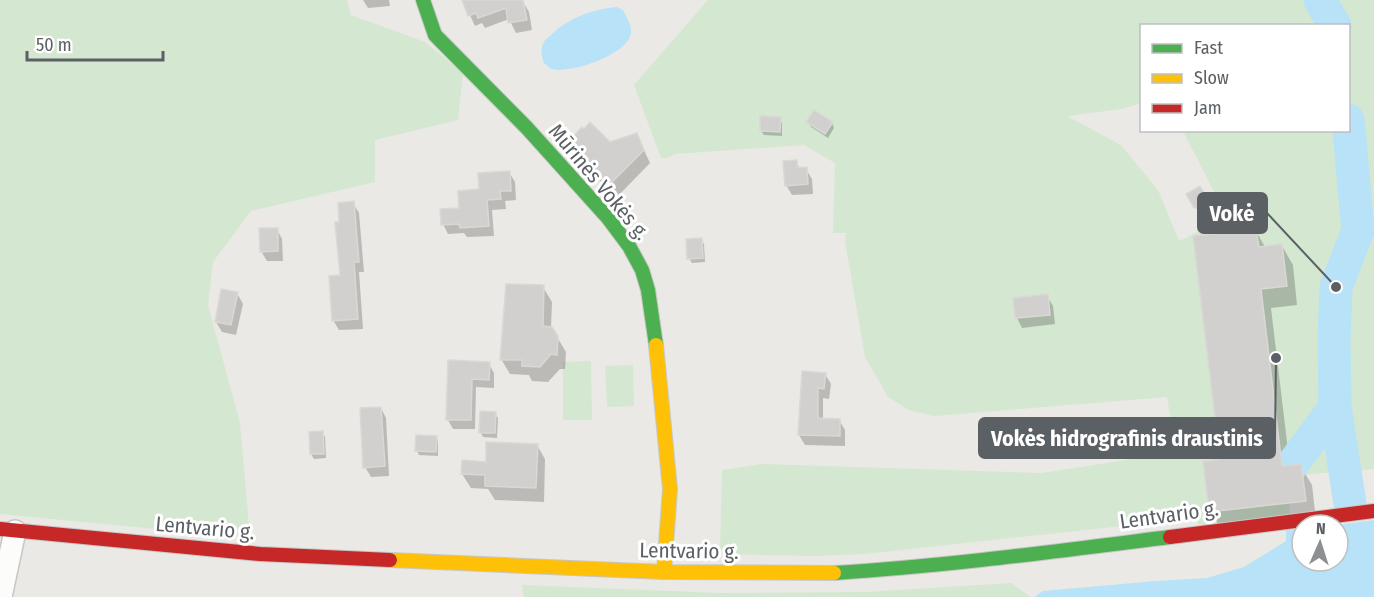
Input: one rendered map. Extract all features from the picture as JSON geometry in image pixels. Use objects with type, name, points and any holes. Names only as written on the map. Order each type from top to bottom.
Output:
[{"type":"main road","name":"Mūrinės Vokės g.","points":[[423,0],[435,35],[527,128],[608,218],[629,246],[642,270],[648,290],[657,353],[670,489],[664,572]]},
{"type":"main road","name":"Lentvario g.","points":[[7,530],[260,554],[664,572],[813,574],[881,570],[1038,554],[1374,511]]},
{"type":"street","points":[[1,597],[7,530]]},
{"type":"green space","points":[[0,0],[347,0],[351,15],[425,42],[463,73],[458,120],[375,140],[375,182],[251,211],[213,262],[208,305],[240,423],[250,538],[0,514]]},
{"type":"green space","points":[[708,0],[1374,0],[1374,469],[1287,476],[1290,515],[1198,525],[1196,518],[864,554],[814,556],[720,554],[722,470],[762,464],[1042,473],[1171,453],[1174,439],[1167,397],[934,416],[909,410],[888,397],[865,357],[845,241],[846,233],[833,233],[835,163],[804,145],[675,154],[661,158],[634,85]],"holes":[[[1140,24],[1350,24],[1350,132],[1184,132],[1227,217],[1179,241],[1158,190],[1121,145],[1067,116],[1122,109],[1140,103]]]},
{"type":"green space","points":[[591,361],[592,420],[563,420],[563,362]]},
{"type":"green space","points":[[633,365],[634,406],[607,407],[605,366]]},
{"type":"green space","points":[[1011,583],[1031,597],[524,597],[522,585],[720,593],[866,592]]},
{"type":"water","points":[[617,7],[623,10],[631,30],[627,41],[620,49],[597,61],[572,69],[552,69],[544,63],[542,47],[559,28],[582,15]]},
{"type":"water","points":[[1374,520],[1374,597],[1034,597],[1043,591],[1207,578],[1244,567],[1286,541],[1286,530],[1290,530],[1290,573],[1350,573],[1350,523]]},
{"type":"building","points":[[462,0],[523,0],[527,20],[508,23],[506,8],[478,18],[476,13],[468,16]]},
{"type":"building","points":[[814,110],[833,122],[825,134],[806,122]]},
{"type":"building","points":[[760,116],[781,117],[780,132],[760,131]]},
{"type":"building","points":[[590,122],[610,142],[637,133],[644,150],[609,185],[566,144]]},
{"type":"building","points":[[797,160],[797,168],[807,167],[808,184],[785,186],[783,161]]},
{"type":"building","points":[[510,171],[511,191],[500,191],[501,199],[487,200],[489,226],[460,228],[459,224],[441,225],[440,209],[459,208],[458,191],[479,189],[478,173]]},
{"type":"building","points":[[1200,186],[1208,200],[1194,208],[1186,194]]},
{"type":"building","points":[[354,201],[359,262],[354,262],[358,319],[332,321],[329,276],[340,275],[335,222],[339,222],[338,203]]},
{"type":"building","points":[[259,228],[278,228],[278,251],[260,252]]},
{"type":"building","points":[[1256,229],[1259,247],[1282,244],[1287,286],[1261,289],[1282,466],[1301,464],[1306,501],[1209,512],[1203,461],[1220,459],[1193,236]]},
{"type":"building","points":[[702,238],[703,258],[687,259],[686,239]]},
{"type":"building","points":[[506,284],[544,285],[543,326],[552,327],[558,336],[557,355],[551,354],[540,367],[522,366],[522,360],[500,360]]},
{"type":"building","points":[[221,289],[238,292],[231,325],[215,322]]},
{"type":"building","points":[[1048,294],[1050,315],[1015,318],[1013,298]]},
{"type":"building","points":[[448,360],[490,362],[489,380],[472,379],[471,420],[446,420]]},
{"type":"building","points":[[802,371],[826,373],[824,389],[818,388],[818,418],[840,419],[840,436],[798,435]]},
{"type":"building","points":[[381,407],[385,466],[363,468],[360,408]]},
{"type":"building","points":[[480,411],[496,412],[495,433],[479,433]]},
{"type":"building","points":[[323,431],[324,454],[310,454],[309,432]]},
{"type":"building","points":[[416,435],[437,436],[436,452],[415,451]]},
{"type":"building","points":[[486,442],[538,444],[536,488],[485,486],[485,475],[461,474],[462,460],[486,462]]},
{"type":"waterway","points":[[1320,0],[1334,24]]},
{"type":"waterway","points":[[1349,132],[1358,230],[1336,287],[1334,337],[1335,407],[1350,504]]},
{"type":"waterway","points":[[1292,465],[1335,407]]},
{"type":"traffic: fast","points":[[423,0],[435,35],[527,128],[608,218],[629,246],[642,270],[648,290],[656,345]]},
{"type":"traffic: fast","points":[[834,573],[960,562],[1170,537]]},
{"type":"traffic: slow","points":[[656,345],[670,489],[664,572]]},
{"type":"traffic: slow","points":[[390,560],[664,572],[834,573]]},
{"type":"traffic: jam","points":[[1170,537],[1374,511]]},
{"type":"traffic: jam","points":[[0,529],[260,554],[390,560]]},
{"type":"place","name":"Vokė","points":[[1336,287]]},
{"type":"place","name":"Vokės hidrografinis draustinis","points":[[1276,358]]}]
